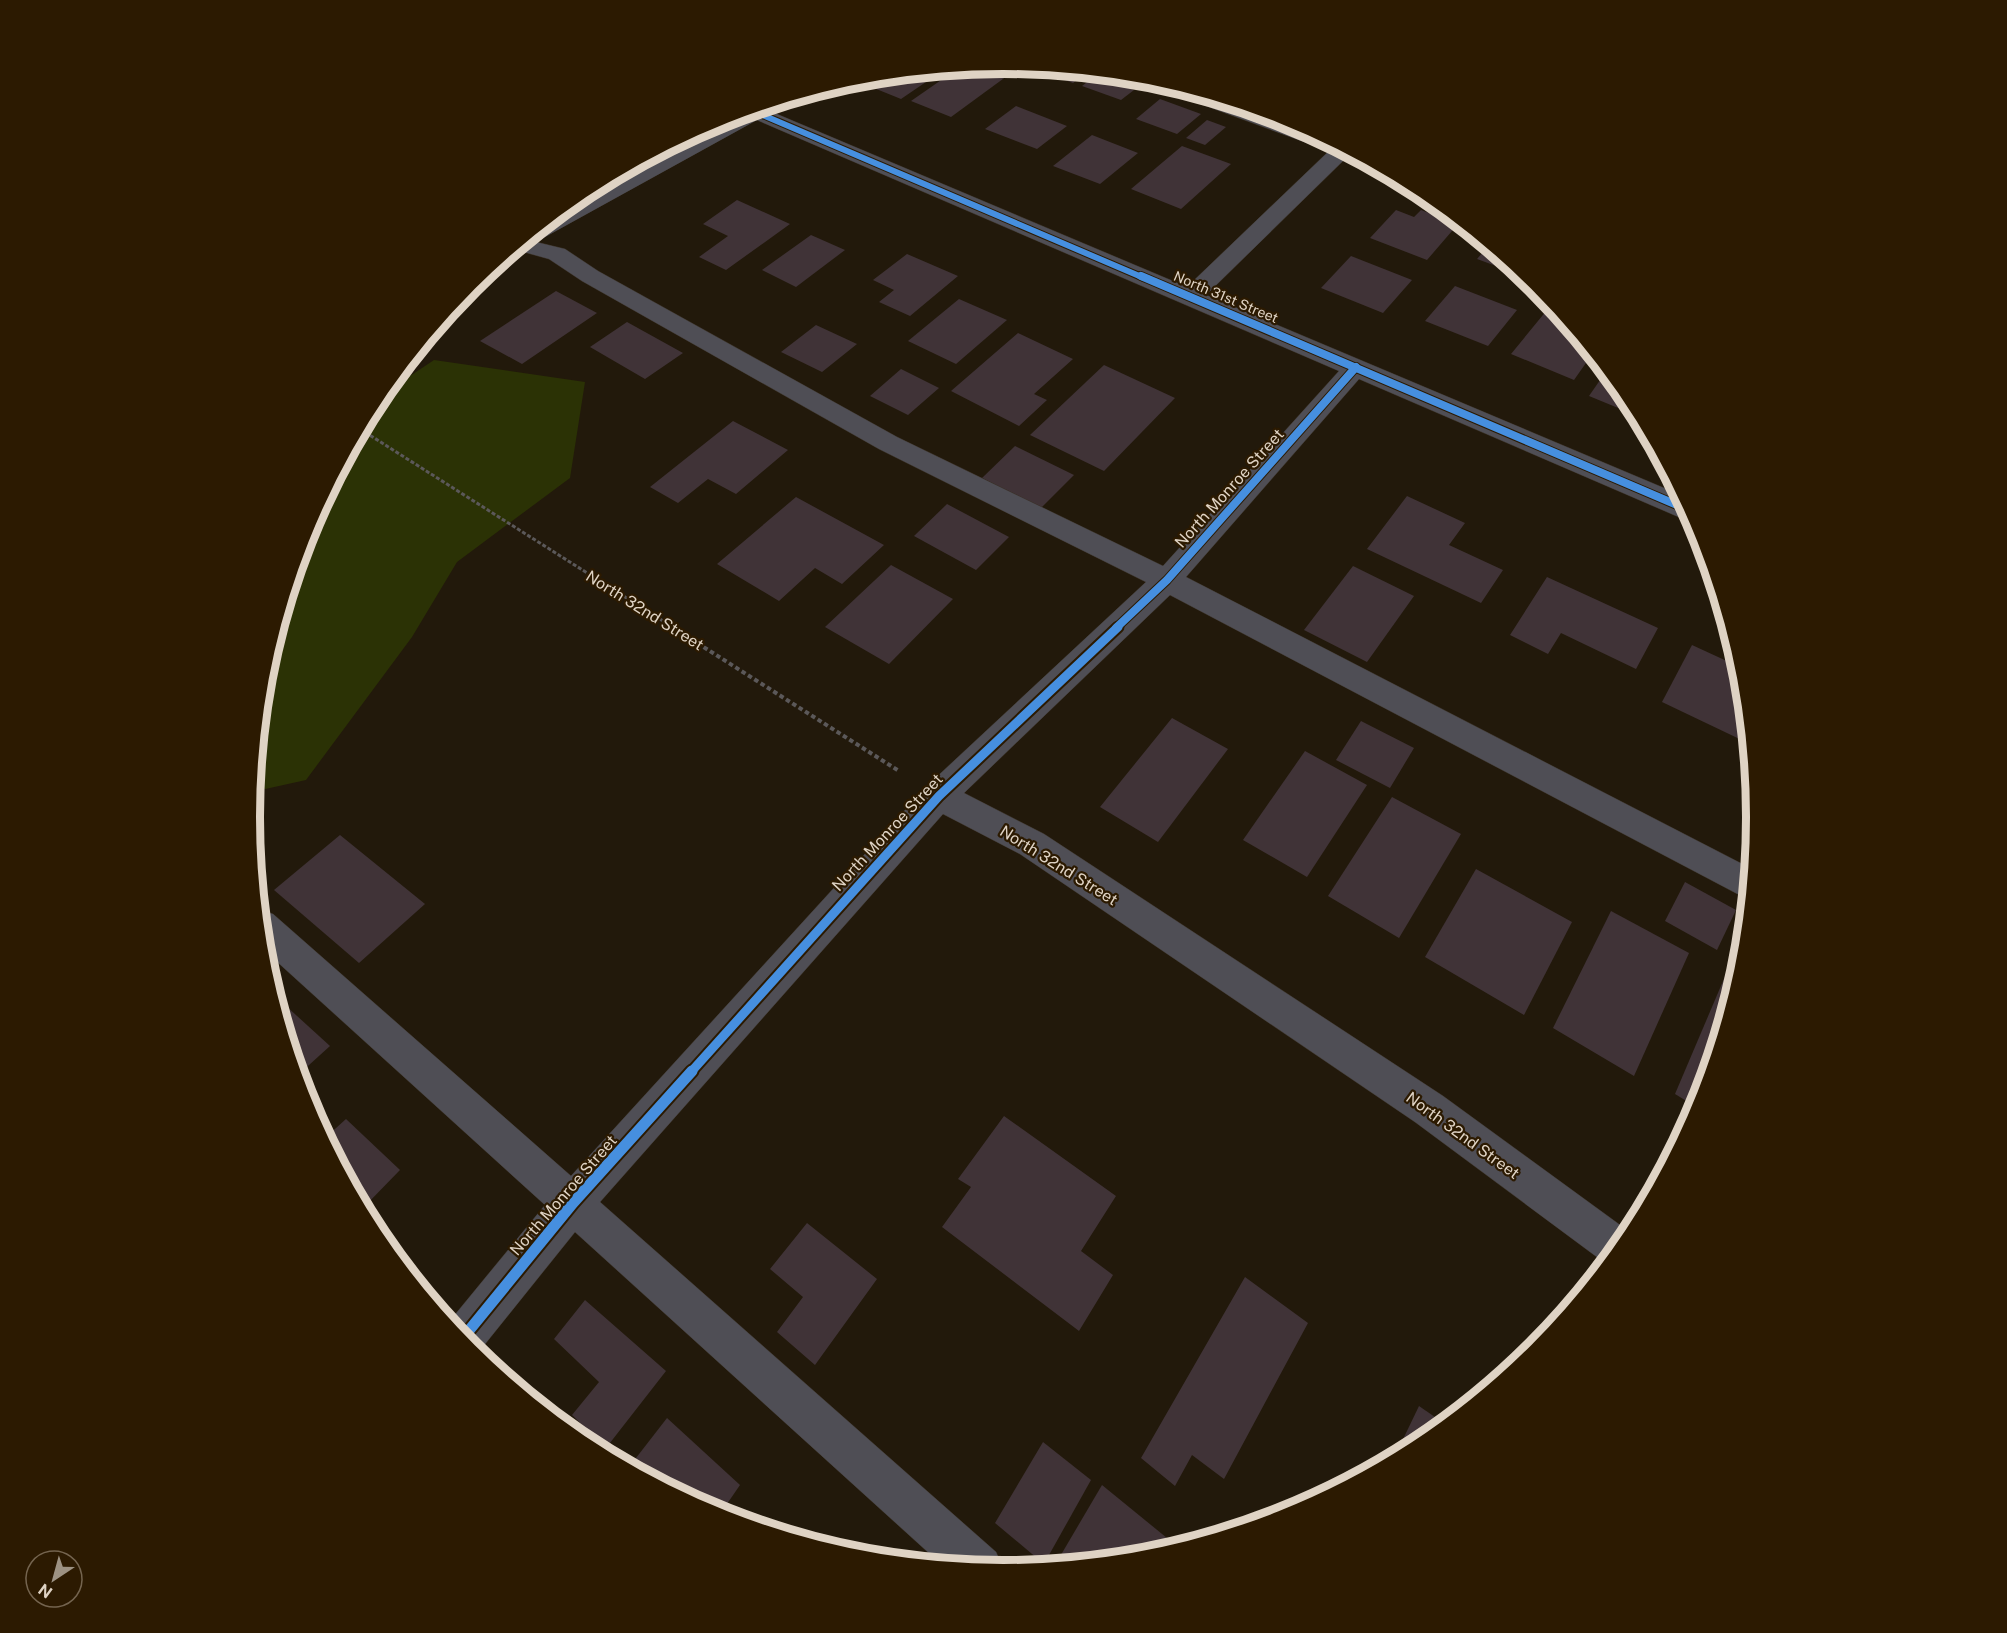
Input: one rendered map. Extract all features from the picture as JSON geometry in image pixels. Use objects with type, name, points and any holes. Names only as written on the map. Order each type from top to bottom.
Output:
[{"type":"street","name":"North 31st Street","points":[[761,114],[1678,505]]},
{"type":"street","points":[[572,212],[719,130]]},
{"type":"street","points":[[1191,296],[1341,155]]},
{"type":"street","points":[[528,246],[557,254],[590,276],[888,443],[1167,580],[1743,881]]},
{"type":"street","name":"North Monroe Street","points":[[468,1331],[573,1203],[939,796],[1167,580],[1356,367]]},
{"type":"street","name":"North 32nd Street","points":[[939,796],[1032,844],[1429,1109],[1611,1243]]},
{"type":"street","points":[[270,933],[970,1559]]},
{"type":"green space","points":[[434,360],[585,382],[570,478],[457,562],[412,637],[306,780],[261,790],[267,720],[275,672],[300,578],[337,488],[360,445],[402,382]]},
{"type":"building","points":[[1002,74],[1007,76],[951,117],[911,101],[947,76]]},
{"type":"building","points":[[1017,74],[1032,75],[1027,78]]},
{"type":"building","points":[[1051,75],[1079,78],[1073,83]]},
{"type":"building","points":[[933,77],[901,99],[870,86]]},
{"type":"building","points":[[1091,79],[1111,82],[1134,90],[1121,100],[1082,86]]},
{"type":"building","points":[[1160,99],[1201,114],[1177,134],[1136,119]]},
{"type":"building","points":[[1016,106],[1067,126],[1037,149],[985,129]]},
{"type":"building","points":[[1207,120],[1226,127],[1205,145],[1186,138]]},
{"type":"building","points":[[1092,135],[1138,153],[1100,184],[1053,166]]},
{"type":"building","points":[[1182,146],[1231,164],[1181,209],[1131,189]]},
{"type":"building","points":[[737,200],[790,224],[726,270],[699,257],[728,236],[703,224]]},
{"type":"building","points":[[1396,210],[1414,217],[1421,210],[1444,219],[1456,227],[1427,260],[1370,238]]},
{"type":"building","points":[[811,235],[845,250],[796,287],[762,270]]},
{"type":"building","points":[[1484,251],[1505,269],[1477,259]]},
{"type":"building","points":[[907,254],[958,276],[910,316],[879,302],[894,290],[873,280]]},
{"type":"building","points":[[1351,256],[1412,280],[1383,313],[1321,288]]},
{"type":"building","points":[[1455,286],[1517,310],[1488,346],[1425,321]]},
{"type":"building","points":[[556,291],[597,313],[522,364],[480,341]]},
{"type":"building","points":[[959,299],[1007,320],[956,364],[908,341]]},
{"type":"building","points":[[1547,310],[1568,334],[1566,336],[1571,338],[1589,359],[1574,380],[1511,354]]},
{"type":"building","points":[[627,322],[683,353],[645,379],[590,347]]},
{"type":"building","points":[[816,325],[857,344],[822,372],[781,352]]},
{"type":"building","points":[[1018,333],[1073,359],[1034,394],[1047,400],[1019,426],[951,391]]},
{"type":"building","points":[[1104,365],[1175,398],[1104,471],[1030,435]]},
{"type":"building","points":[[901,369],[939,388],[908,415],[870,396]]},
{"type":"building","points":[[1602,377],[1625,411],[1589,396]]},
{"type":"building","points":[[733,421],[788,450],[736,494],[708,479],[678,503],[650,487]]},
{"type":"building","points":[[1015,446],[1074,475],[1041,508],[982,478]]},
{"type":"building","points":[[1407,496],[1465,523],[1449,545],[1503,570],[1481,603],[1367,549]]},
{"type":"building","points":[[796,497],[884,545],[842,584],[815,568],[779,601],[717,564]]},
{"type":"building","points":[[947,504],[1009,537],[976,570],[914,536]]},
{"type":"building","points":[[891,565],[953,599],[889,664],[825,627]]},
{"type":"building","points":[[1353,566],[1414,596],[1367,662],[1304,630]]},
{"type":"building","points":[[1547,577],[1658,628],[1636,669],[1561,633],[1548,654],[1510,635]]},
{"type":"building","points":[[1692,645],[1730,662],[1742,740],[1662,702]]},
{"type":"building","points":[[1172,718],[1228,749],[1158,842],[1100,807]]},
{"type":"building","points":[[1361,721],[1414,748],[1390,788],[1336,760]]},
{"type":"building","points":[[1305,751],[1367,785],[1307,877],[1243,840]]},
{"type":"building","points":[[1392,797],[1461,834],[1399,938],[1328,896]]},
{"type":"building","points":[[340,835],[425,904],[359,963],[274,890]]},
{"type":"building","points":[[1476,869],[1572,922],[1524,1015],[1425,957]]},
{"type":"building","points":[[1685,882],[1736,910],[1717,950],[1665,921]]},
{"type":"building","points":[[1611,911],[1689,953],[1634,1076],[1553,1028]]},
{"type":"building","points":[[1732,959],[1721,1009],[1689,1103],[1675,1094]]},
{"type":"building","points":[[285,1005],[330,1046],[305,1069]]},
{"type":"building","points":[[1004,1116],[1116,1196],[1081,1251],[1113,1275],[1079,1331],[942,1227],[971,1187],[958,1179]]},
{"type":"building","points":[[346,1119],[400,1170],[369,1202],[360,1188],[331,1132]]},
{"type":"building","points":[[807,1223],[877,1279],[815,1365],[777,1332],[803,1297],[770,1269]]},
{"type":"building","points":[[1245,1277],[1308,1323],[1224,1479],[1192,1455],[1175,1486],[1141,1458]]},
{"type":"building","points":[[585,1300],[666,1371],[608,1445],[593,1435],[572,1415],[599,1382],[554,1339]]},
{"type":"building","points":[[1419,1406],[1438,1419],[1416,1434],[1401,1444]]},
{"type":"building","points":[[667,1418],[740,1485],[726,1506],[675,1483],[634,1461]]},
{"type":"building","points":[[1043,1442],[1091,1480],[1047,1558],[1038,1559],[995,1523]]},
{"type":"building","points":[[1102,1485],[1170,1540],[1100,1553],[1060,1557]]},
{"type":"cycle path","points":[[761,114],[1678,505]]},
{"type":"cycle path","points":[[468,1331],[573,1203],[939,796],[1167,580],[1356,367]]}]
